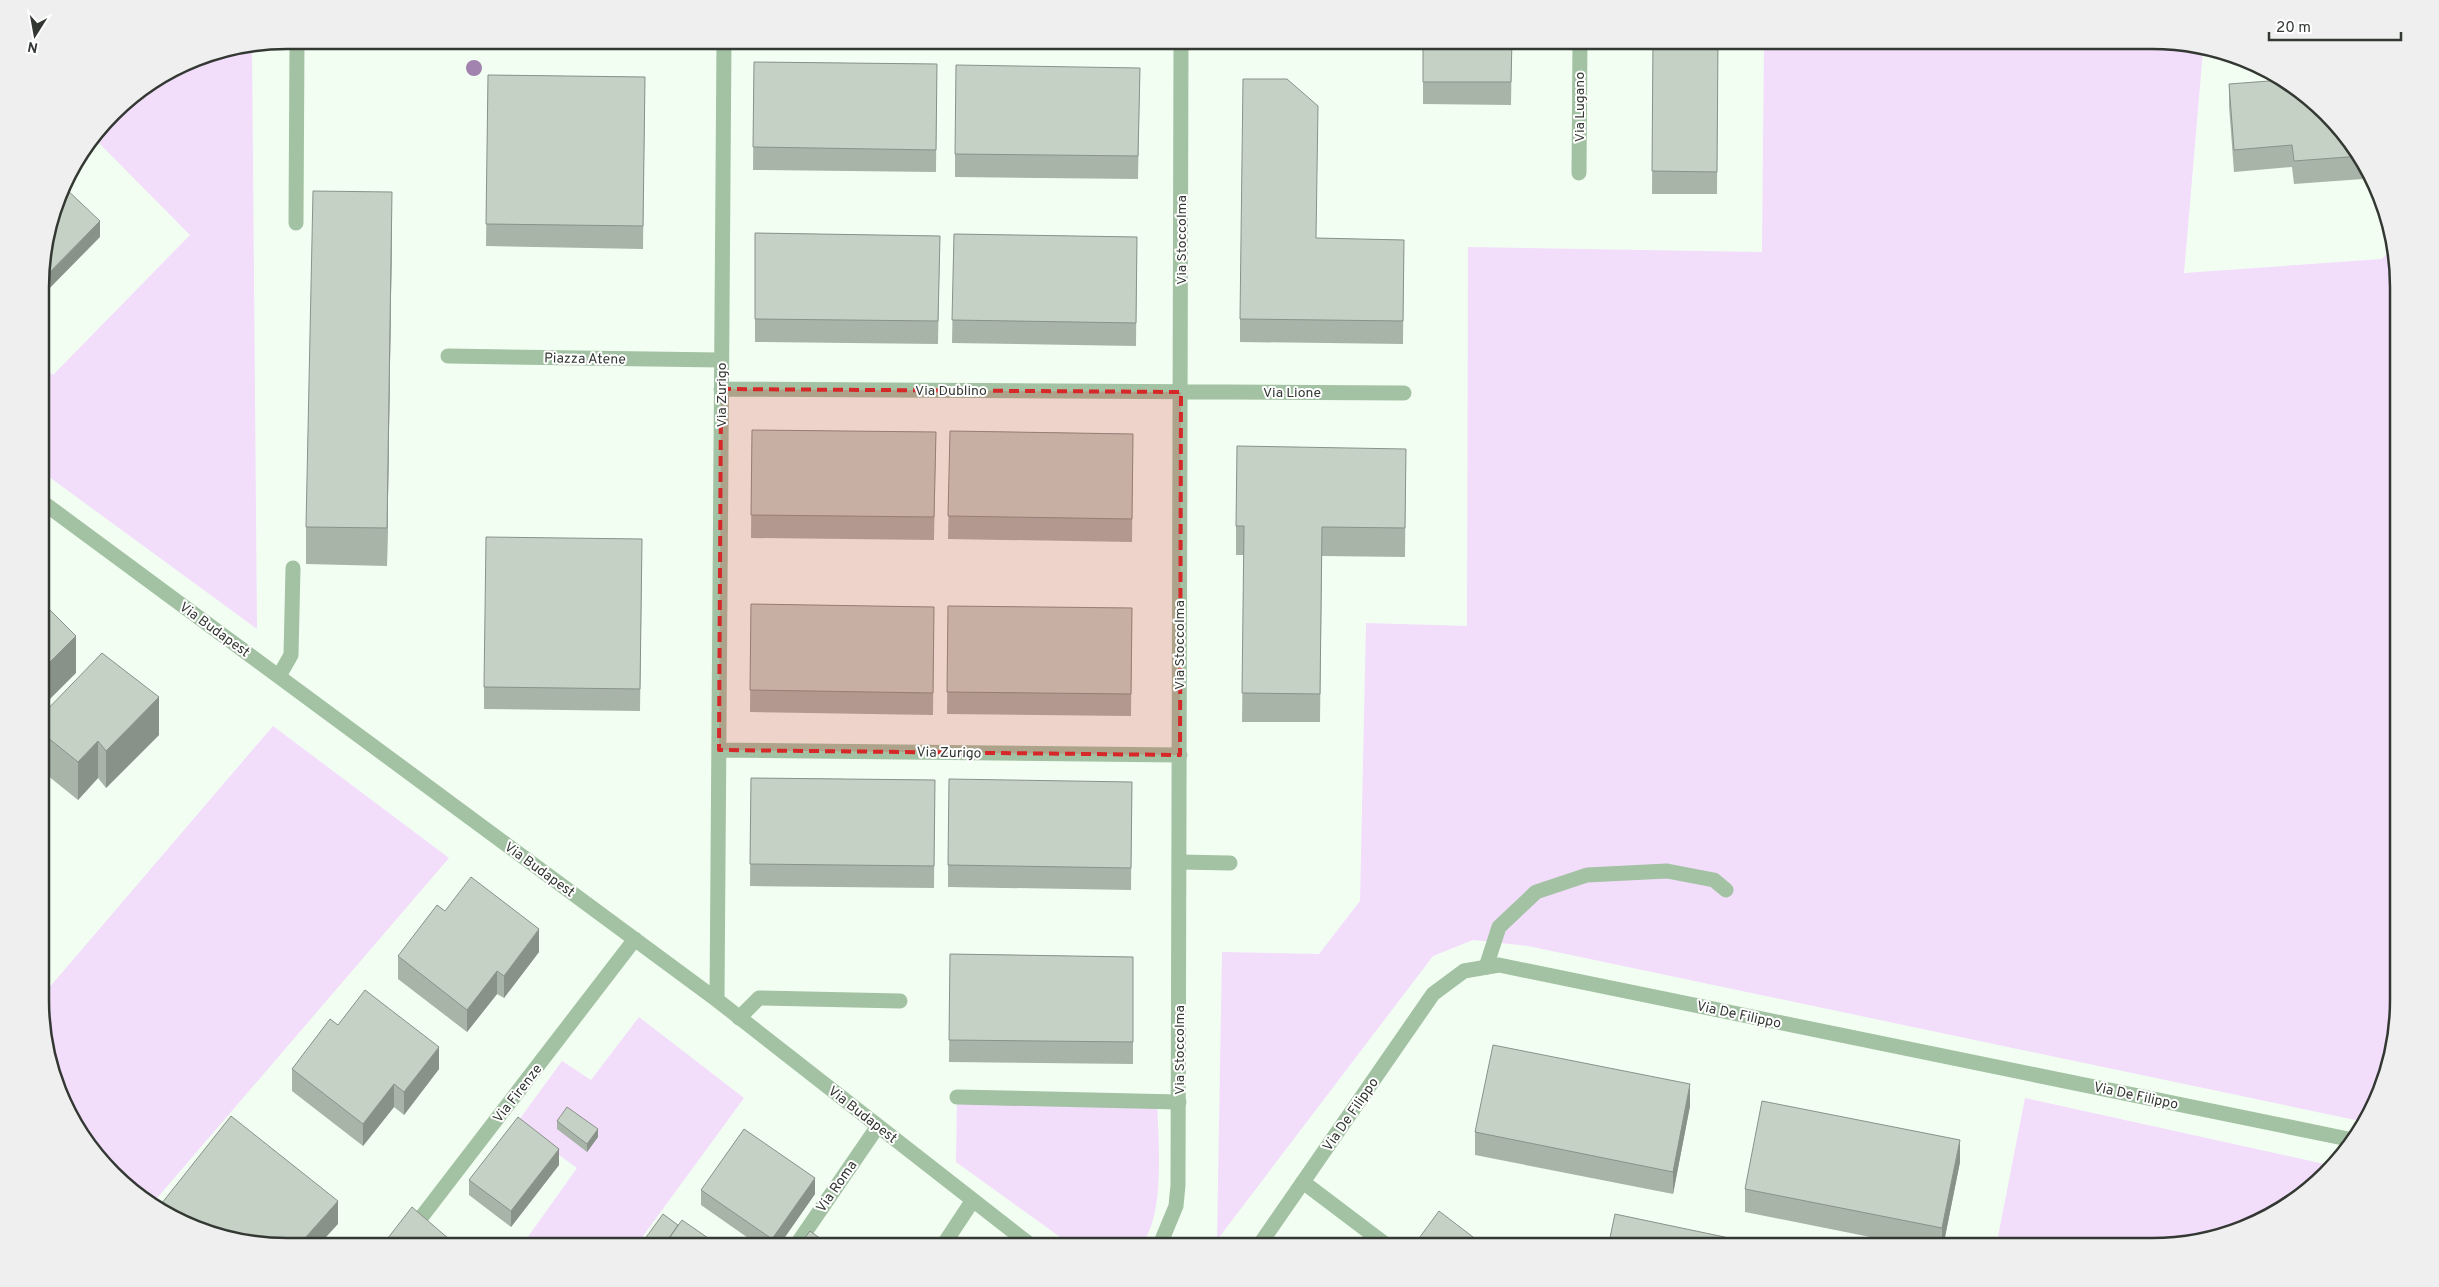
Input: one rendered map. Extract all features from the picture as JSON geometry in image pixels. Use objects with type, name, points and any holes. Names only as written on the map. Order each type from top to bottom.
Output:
[{"type":"street","points":[[296,223],[297,49]]},
{"type":"street","name":"Via Zurigo","points":[[717,1000],[724,49]]},
{"type":"street","name":"Via Stoccolma","points":[[1163,1238],[1176,1206],[1179,1102],[1181,49]]},
{"type":"street","name":"Via Lugano","points":[[1579,173],[1580,49]]},
{"type":"street","name":"Piazza Atene","points":[[448,356],[721,360]]},
{"type":"street","name":"Via Dublino","points":[[721,389],[1180,392]]},
{"type":"street","name":"Via Lione","points":[[1180,392],[1404,393]]},
{"type":"street","name":"Via Budapest","points":[[49,507],[717,1000],[1022,1238]]},
{"type":"street","points":[[279,676],[291,654],[293,568]]},
{"type":"street","name":"Via Zurigo","points":[[718,750],[1180,755]]},
{"type":"street","points":[[1180,862],[1230,862]]},
{"type":"street","points":[[1486,967],[1499,927],[1536,892],[1587,875],[1666,871],[1714,880],[1726,890]]},
{"type":"street","name":"Via Firenze","points":[[406,1238],[635,939]]},
{"type":"street","name":"Via De Filippo","points":[[1264,1238],[1433,994],[1464,971],[1499,965],[2346,1139]]},
{"type":"street","points":[[739,1018],[759,998],[900,1001]]},
{"type":"street","points":[[957,1097],[1179,1102]]},
{"type":"street","name":"Via Roma","points":[[801,1238],[878,1126]]},
{"type":"street","points":[[1303,1182],[1377,1238]]},
{"type":"street","points":[[948,1238],[973,1200]]},
{"type":"highlighted area","points":[[721,389],[1181,392],[1180,755],[719,750]]},
{"type":"shaded area","points":[[1764,49],[2168,49],[2203,54],[2184,273],[2382,259],[2388,253],[2390,271],[2390,1016],[2386,1047],[2378,1077],[2366,1106],[2357,1120],[1528,946],[1473,940],[1433,956],[1217,1238],[1222,952],[1319,954],[1360,901],[1366,623],[1467,626],[1468,247],[1762,252]]},
{"type":"shaded area","points":[[252,51],[257,629],[49,477],[49,372],[53,375],[190,235],[98,142],[118,118],[142,98],[181,73],[210,61]]},
{"type":"shaded area","points":[[273,726],[449,858],[156,1199],[118,1169],[89,1133],[73,1106],[61,1077],[53,1047],[49,1016],[49,988]]},
{"type":"shaded area","points":[[639,1017],[744,1098],[642,1238],[527,1238],[577,1168],[516,1124],[562,1061],[591,1080]]},
{"type":"shaded area","points":[[957,1097],[1157,1101],[1159,1179],[1153,1221],[1145,1238],[1062,1238],[956,1162]]},
{"type":"shaded area","points":[[2025,1098],[2325,1164],[2285,1198],[2258,1214],[2229,1226],[2199,1234],[2168,1238],[1998,1238]]},
{"type":"building","points":[[1423,49],[1512,49],[1511,82],[1423,82]]},
{"type":"building","points":[[1653,49],[1718,49],[1717,172],[1652,171]]},
{"type":"building","points":[[754,62],[937,64],[936,150],[753,147]]},
{"type":"building","points":[[956,65],[1140,68],[1138,156],[955,154]]},
{"type":"building","points":[[488,75],[645,77],[643,226],[486,224]]},
{"type":"building","points":[[1243,79],[1287,79],[1318,106],[1316,238],[1404,240],[1403,321],[1240,319]]},
{"type":"building","points":[[2271,81],[2285,89],[2321,118],[2352,157],[2294,161],[2292,145],[2234,150],[2229,84]]},
{"type":"building","points":[[69,191],[100,221],[49,273],[53,240],[61,210]]},
{"type":"building","points":[[313,191],[392,192],[387,528],[306,527]]},
{"type":"building","points":[[755,233],[940,236],[938,321],[755,319]]},
{"type":"building","points":[[954,234],[1137,237],[1136,323],[952,320]]},
{"type":"building","points":[[752,430],[936,432],[934,517],[751,515]]},
{"type":"building","points":[[950,431],[1133,434],[1132,519],[948,516]]},
{"type":"building","points":[[1237,446],[1406,449],[1405,528],[1322,527],[1320,694],[1242,693],[1244,526],[1236,526]]},
{"type":"building","points":[[486,537],[642,539],[640,689],[484,687]]},
{"type":"building","points":[[751,604],[934,607],[933,693],[750,690]]},
{"type":"building","points":[[948,606],[1132,608],[1131,694],[947,692]]},
{"type":"building","points":[[49,609],[76,636],[49,663]]},
{"type":"building","points":[[102,653],[159,697],[106,751],[98,741],[78,762],[49,739],[49,708]]},
{"type":"building","points":[[751,778],[935,780],[934,866],[750,864]]},
{"type":"building","points":[[949,779],[1132,782],[1131,868],[948,865]]},
{"type":"building","points":[[471,877],[539,929],[504,976],[497,971],[467,1010],[398,956],[437,905],[445,911]]},
{"type":"building","points":[[950,954],[1133,957],[1133,1042],[949,1040]]},
{"type":"building","points":[[365,990],[439,1047],[404,1092],[394,1084],[363,1124],[292,1069],[330,1019],[338,1025]]},
{"type":"building","points":[[1493,1045],[1690,1084],[1673,1172],[1475,1132]]},
{"type":"building","points":[[1762,1101],[1960,1140],[1942,1228],[1745,1189]]},
{"type":"building","points":[[567,1107],[598,1129],[587,1144],[557,1121]]},
{"type":"building","points":[[231,1116],[338,1201],[305,1238],[271,1238],[240,1234],[210,1226],[181,1214],[162,1203]]},
{"type":"building","points":[[518,1117],[559,1149],[511,1211],[469,1180]]},
{"type":"building","points":[[744,1129],[815,1178],[773,1238],[701,1190]]},
{"type":"building","points":[[412,1207],[448,1238],[388,1238]]},
{"type":"building","points":[[1439,1211],[1474,1238],[1419,1238]]},
{"type":"building","points":[[663,1214],[678,1225],[669,1238],[646,1238]]},
{"type":"building","points":[[1615,1214],[1729,1238],[1610,1238]]},
{"type":"building","points":[[682,1220],[708,1238],[669,1238]]},
{"type":"building","points":[[810,1231],[820,1238],[805,1238]]}]
